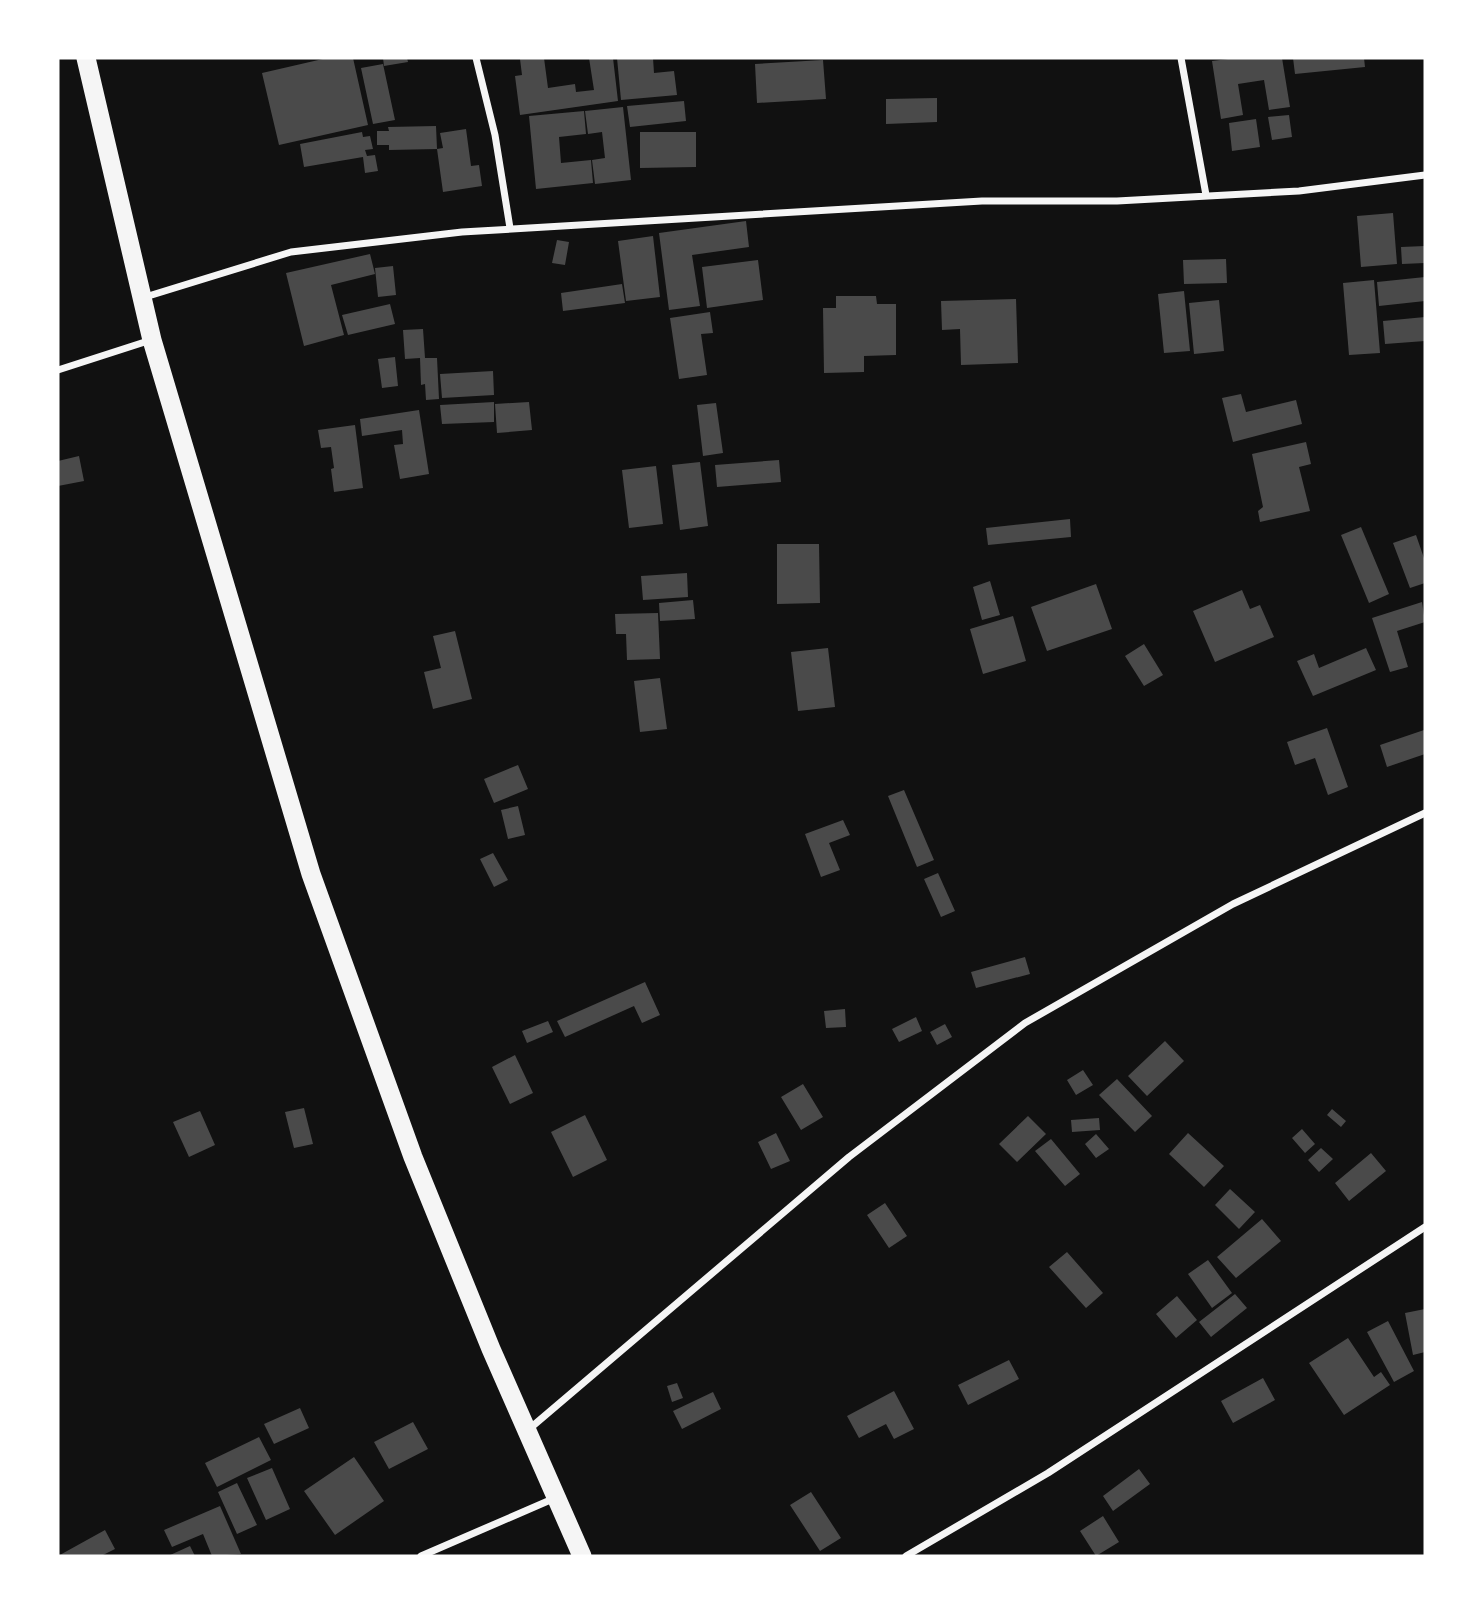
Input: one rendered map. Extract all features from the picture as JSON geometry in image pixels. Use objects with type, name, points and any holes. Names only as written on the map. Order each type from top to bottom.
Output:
[{"type":"highway","points":[[86,58],[152,340],[311,874],[413,1157],[582,1556]]},
{"type":"street","points":[[476,58],[495,135],[510,228]]},
{"type":"street","points":[[1181,58],[1206,195]]},
{"type":"street","points":[[142,298],[291,252],[462,232],[982,201],[1117,201],[1299,191],[1425,175]]},
{"type":"street","points":[[58,370],[152,340]]},
{"type":"street","points":[[527,1430],[849,1157],[1025,1023],[1233,904],[1425,813]]},
{"type":"street","points":[[906,1556],[1048,1473],[1425,1227]]},
{"type":"street","points":[[421,1556],[556,1497]]},
{"type":"building","points":[[327,58],[353,58],[368,125],[279,145],[262,73]]},
{"type":"building","points":[[383,58],[407,58],[408,62],[384,66]]},
{"type":"building","points":[[544,58],[548,88],[575,84],[576,92],[594,90],[589,58],[613,58],[618,101],[520,115],[515,76],[522,75],[520,59]]},
{"type":"building","points":[[617,58],[653,58],[654,73],[674,71],[677,95],[621,100]]},
{"type":"building","points":[[1282,58],[1290,107],[1269,110],[1264,80],[1238,84],[1243,115],[1221,119],[1212,61]]},
{"type":"building","points":[[1293,58],[1364,58],[1365,67],[1295,74]]},
{"type":"building","points":[[823,60],[826,99],[757,103],[755,64]]},
{"type":"building","points":[[383,64],[395,120],[373,124],[361,68]]},
{"type":"building","points":[[937,98],[937,122],[886,124],[886,99]]},
{"type":"building","points":[[684,101],[686,121],[630,127],[627,106]]},
{"type":"building","points":[[623,107],[631,180],[595,184],[592,160],[605,158],[602,132],[588,134],[585,111]]},
{"type":"building","points":[[584,111],[586,134],[559,137],[561,163],[591,160],[593,183],[536,189],[529,116]]},
{"type":"building","points":[[1289,115],[1292,137],[1272,140],[1268,117]]},
{"type":"building","points":[[1256,119],[1260,147],[1232,151],[1229,123]]},
{"type":"building","points":[[436,126],[437,149],[389,150],[389,145],[377,145],[377,131],[389,131],[388,127]]},
{"type":"building","points":[[466,129],[471,166],[479,165],[482,186],[443,192],[437,149],[443,148],[440,133]]},
{"type":"building","points":[[362,132],[363,137],[370,136],[373,149],[365,150],[367,156],[375,155],[378,171],[365,173],[363,157],[304,167],[300,144]]},
{"type":"building","points":[[640,132],[696,132],[696,167],[640,168]]},
{"type":"building","points":[[1393,213],[1397,264],[1361,267],[1357,216]]},
{"type":"building","points":[[746,221],[749,247],[692,255],[700,306],[669,310],[659,233]]},
{"type":"building","points":[[653,236],[660,297],[626,301],[618,241]]},
{"type":"building","points":[[557,240],[569,242],[565,265],[552,263]]},
{"type":"building","points":[[1425,246],[1425,263],[1402,264],[1401,247]]},
{"type":"building","points":[[370,254],[375,274],[331,285],[344,335],[304,346],[286,273]]},
{"type":"building","points":[[1226,259],[1227,283],[1184,284],[1183,260]]},
{"type":"building","points":[[758,260],[763,300],[707,308],[702,267]]},
{"type":"building","points":[[393,266],[396,295],[378,297],[375,268]]},
{"type":"building","points":[[1425,277],[1425,301],[1379,306],[1377,282]]},
{"type":"building","points":[[1374,280],[1380,353],[1349,355],[1343,283]]},
{"type":"building","points":[[622,284],[625,303],[563,311],[561,293]]},
{"type":"building","points":[[1184,291],[1190,351],[1164,353],[1158,294]]},
{"type":"building","points":[[836,296],[876,296],[877,304],[896,304],[896,355],[864,356],[864,372],[824,373],[823,308],[836,308]]},
{"type":"building","points":[[1016,299],[1018,363],[961,365],[960,329],[942,330],[941,301]]},
{"type":"building","points":[[1219,300],[1224,351],[1194,354],[1189,303]]},
{"type":"building","points":[[390,304],[395,324],[348,335],[342,315]]},
{"type":"building","points":[[710,312],[713,333],[701,334],[707,375],[679,379],[670,318]]},
{"type":"building","points":[[1425,317],[1425,341],[1385,344],[1383,321]]},
{"type":"building","points":[[423,329],[425,358],[437,358],[439,399],[426,400],[425,384],[421,385],[420,358],[405,359],[403,330]]},
{"type":"building","points":[[395,357],[398,386],[382,388],[378,359]]},
{"type":"building","points":[[493,371],[494,395],[442,398],[440,374]]},
{"type":"building","points":[[1241,394],[1246,412],[1296,400],[1302,424],[1233,442],[1222,398]]},
{"type":"building","points":[[494,402],[494,422],[442,424],[440,405]]},
{"type":"building","points":[[529,402],[532,430],[497,433],[495,404]]},
{"type":"building","points":[[716,403],[723,453],[703,456],[697,405]]},
{"type":"building","points":[[419,410],[429,474],[400,479],[394,445],[403,444],[402,430],[362,436],[360,419]]},
{"type":"building","points":[[355,425],[363,488],[334,492],[331,447],[321,448],[318,430]]},
{"type":"building","points":[[1306,442],[1311,464],[1299,467],[1310,511],[1260,522],[1258,511],[1263,507],[1252,454]]},
{"type":"building","points":[[79,456],[84,481],[58,486],[58,461]]},
{"type":"building","points":[[779,460],[781,482],[717,487],[715,465]]},
{"type":"building","points":[[700,462],[708,526],[680,530],[672,465]]},
{"type":"building","points":[[656,466],[663,524],[629,528],[622,470]]},
{"type":"building","points":[[1070,519],[1071,537],[988,545],[986,528]]},
{"type":"building","points":[[1361,527],[1389,594],[1369,603],[1341,535]]},
{"type":"building","points":[[1416,535],[1425,561],[1425,583],[1410,588],[1393,543]]},
{"type":"building","points":[[777,544],[819,544],[820,603],[777,604]]},
{"type":"building","points":[[687,573],[688,597],[643,600],[641,576]]},
{"type":"building","points":[[990,581],[1000,615],[982,620],[973,587]]},
{"type":"building","points":[[1096,584],[1112,629],[1047,651],[1031,607]]},
{"type":"building","points":[[1242,590],[1250,609],[1260,605],[1274,637],[1215,662],[1193,611]]},
{"type":"building","points":[[693,600],[695,619],[660,621],[659,603]]},
{"type":"building","points":[[1422,602],[1425,622],[1397,631],[1408,667],[1390,672],[1372,618]]},
{"type":"building","points":[[658,613],[660,659],[627,660],[626,634],[616,634],[615,614]]},
{"type":"building","points":[[1013,616],[1026,661],[983,674],[970,629]]},
{"type":"building","points":[[455,631],[472,699],[433,709],[424,672],[441,668],[433,636]]},
{"type":"building","points":[[1144,644],[1163,675],[1144,686],[1125,656]]},
{"type":"building","points":[[828,648],[835,707],[798,711],[791,652]]},
{"type":"building","points":[[1366,648],[1376,670],[1313,696],[1297,661],[1314,654],[1319,668]]},
{"type":"building","points":[[660,678],[667,729],[640,732],[634,681]]},
{"type":"building","points":[[1327,728],[1348,787],[1328,795],[1315,758],[1295,765],[1287,742]]},
{"type":"building","points":[[1424,730],[1425,754],[1387,767],[1380,745]]},
{"type":"building","points":[[518,765],[528,789],[494,803],[484,779]]},
{"type":"building","points":[[904,790],[934,860],[917,867],[888,796]]},
{"type":"building","points":[[518,806],[525,835],[508,839],[501,810]]},
{"type":"building","points":[[843,820],[850,835],[829,843],[840,870],[821,877],[805,834]]},
{"type":"building","points":[[493,853],[508,880],[494,887],[480,859]]},
{"type":"building","points":[[938,873],[955,911],[941,917],[924,879]]},
{"type":"building","points":[[1025,957],[1030,974],[976,988],[971,972]]},
{"type":"building","points":[[645,982],[660,1015],[642,1023],[634,1006],[565,1037],[557,1021]]},
{"type":"building","points":[[845,1009],[846,1027],[826,1028],[824,1011]]},
{"type":"building","points":[[916,1017],[922,1031],[899,1042],[892,1029]]},
{"type":"building","points":[[548,1021],[553,1032],[527,1043],[522,1031]]},
{"type":"building","points":[[945,1024],[952,1037],[937,1045],[930,1032]]},
{"type":"building","points":[[1165,1041],[1184,1061],[1147,1096],[1128,1076]]},
{"type":"building","points":[[515,1055],[533,1093],[510,1104],[492,1067]]},
{"type":"building","points":[[1083,1070],[1093,1085],[1076,1095],[1067,1080]]},
{"type":"building","points":[[1117,1079],[1152,1116],[1135,1132],[1099,1095]]},
{"type":"building","points":[[803,1084],[823,1117],[801,1130],[781,1097]]},
{"type":"building","points":[[304,1108],[313,1144],[294,1148],[285,1112]]},
{"type":"building","points":[[1332,1109],[1346,1121],[1341,1127],[1327,1115]]},
{"type":"building","points":[[200,1111],[215,1145],[189,1157],[173,1122]]},
{"type":"building","points":[[585,1115],[607,1160],[573,1177],[551,1132]]},
{"type":"building","points":[[1028,1116],[1046,1134],[1017,1162],[999,1144]]},
{"type":"building","points":[[1099,1118],[1100,1130],[1072,1132],[1071,1120]]},
{"type":"building","points":[[1302,1129],[1315,1144],[1305,1153],[1292,1138]]},
{"type":"building","points":[[776,1133],[790,1161],[771,1169],[758,1142]]},
{"type":"building","points":[[1188,1133],[1224,1166],[1204,1187],[1169,1154]]},
{"type":"building","points":[[1096,1134],[1109,1149],[1096,1158],[1085,1144]]},
{"type":"building","points":[[1051,1139],[1080,1174],[1065,1186],[1035,1151]]},
{"type":"building","points":[[1321,1148],[1333,1159],[1319,1172],[1308,1160]]},
{"type":"building","points":[[1371,1153],[1386,1171],[1349,1201],[1335,1183]]},
{"type":"building","points":[[1230,1189],[1255,1212],[1239,1229],[1215,1205]]},
{"type":"building","points":[[885,1203],[907,1236],[889,1248],[867,1215]]},
{"type":"building","points":[[1262,1219],[1281,1241],[1236,1278],[1217,1257]]},
{"type":"building","points":[[1067,1252],[1103,1293],[1086,1308],[1049,1267]]},
{"type":"building","points":[[1208,1260],[1232,1293],[1212,1308],[1188,1274]]},
{"type":"building","points":[[1235,1294],[1247,1308],[1211,1337],[1199,1322]]},
{"type":"building","points":[[1177,1296],[1197,1320],[1176,1338],[1156,1314]]},
{"type":"building","points":[[1425,1309],[1425,1352],[1413,1355],[1405,1313]]},
{"type":"building","points":[[1388,1321],[1414,1371],[1394,1382],[1367,1332]]},
{"type":"building","points":[[1348,1338],[1374,1377],[1381,1372],[1390,1385],[1344,1415],[1309,1363]]},
{"type":"building","points":[[1009,1360],[1019,1379],[968,1405],[958,1385]]},
{"type":"building","points":[[1263,1378],[1275,1400],[1233,1423],[1221,1401]]},
{"type":"building","points":[[677,1383],[683,1398],[672,1402],[667,1386]]},
{"type":"building","points":[[894,1391],[914,1429],[894,1439],[886,1424],[859,1438],[847,1416]]},
{"type":"building","points":[[713,1392],[721,1409],[682,1429],[673,1411]]},
{"type":"building","points":[[300,1408],[309,1428],[274,1444],[264,1424]]},
{"type":"building","points":[[413,1422],[428,1449],[389,1469],[374,1442]]},
{"type":"building","points":[[259,1437],[271,1460],[217,1487],[205,1463]]},
{"type":"building","points":[[354,1457],[384,1501],[335,1535],[304,1491]]},
{"type":"building","points":[[272,1468],[290,1509],[266,1520],[247,1478]]},
{"type":"building","points":[[1139,1469],[1150,1484],[1113,1511],[1103,1496]]},
{"type":"building","points":[[237,1483],[257,1525],[237,1534],[218,1492]]},
{"type":"building","points":[[811,1492],[841,1538],[820,1551],[790,1505]]},
{"type":"building","points":[[220,1506],[241,1554],[212,1556],[203,1534],[172,1547],[164,1530]]},
{"type":"building","points":[[1103,1516],[1119,1542],[1096,1556],[1080,1531]]},
{"type":"building","points":[[105,1530],[115,1549],[101,1556],[58,1556]]},
{"type":"building","points":[[190,1546],[195,1556],[168,1556]]}]
